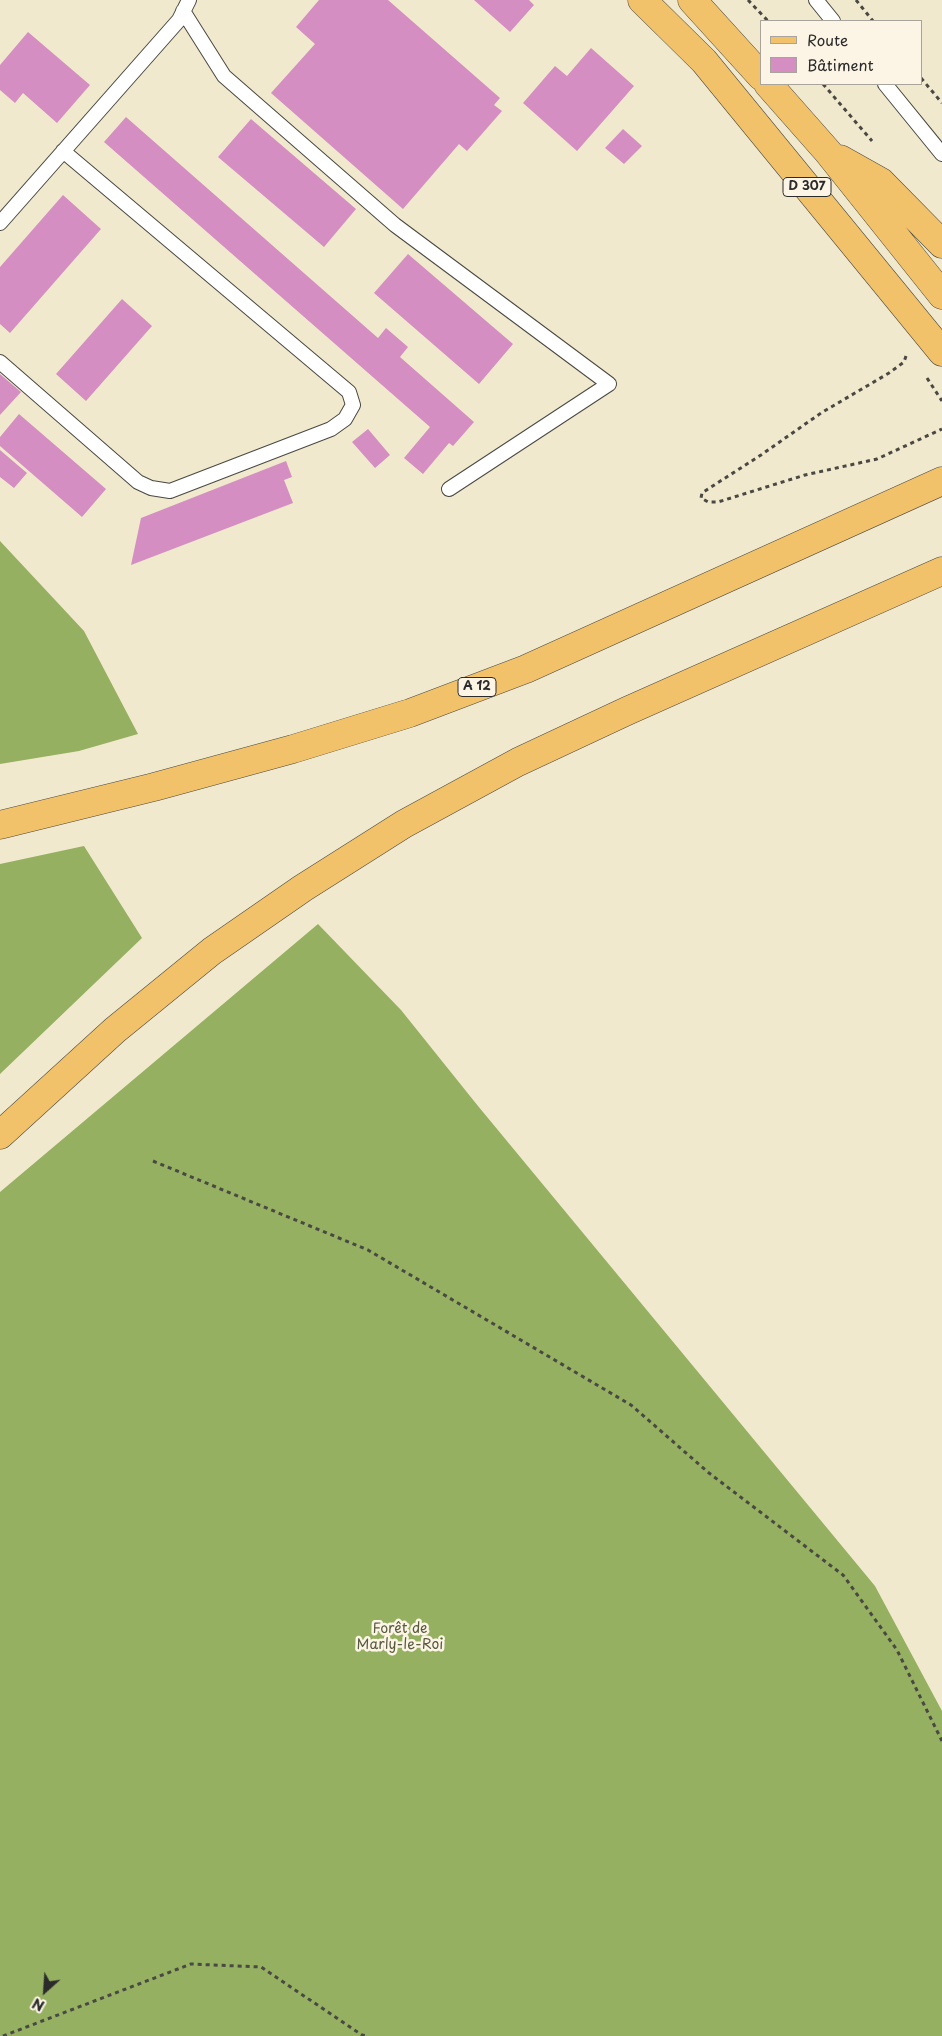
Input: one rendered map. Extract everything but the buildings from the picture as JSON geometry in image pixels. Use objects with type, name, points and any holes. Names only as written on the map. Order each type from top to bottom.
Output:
[{"type":"main road","name":"D 307","points":[[642,0],[704,61],[942,352]]},
{"type":"main road","points":[[692,0],[760,75]]},
{"type":"main road","name":"D 307","points":[[769,85],[828,152],[942,295]]},
{"type":"main road","name":"D 307","points":[[828,152],[881,182],[942,244]]},
{"type":"main road","name":"A 12","points":[[0,825],[163,785],[293,749],[410,713],[526,669],[936,484]]},
{"type":"main road","points":[[0,1136],[115,1030],[212,951],[303,888],[404,824],[526,758],[942,571]]},
{"type":"lane","points":[[816,0],[833,20]]},
{"type":"lane","points":[[0,223],[178,20],[186,6]]},
{"type":"lane","points":[[186,6],[224,76],[395,225],[609,384],[449,489]]},
{"type":"lane","points":[[886,85],[942,154]]},
{"type":"lane","points":[[0,362],[138,482],[151,488],[170,491],[331,429],[345,419],[354,406],[349,392],[63,151]]},
{"type":"path","points":[[748,0],[767,20]]},
{"type":"path","points":[[856,0],[872,20]]},
{"type":"path","points":[[922,79],[942,103]]},
{"type":"path","points":[[907,352],[904,362],[889,373],[821,413],[702,493],[701,498],[708,502],[718,502],[805,475],[877,459],[942,429]]},
{"type":"path","points":[[153,1161],[368,1250],[631,1406],[710,1473],[843,1575],[897,1650],[942,1741]]},
{"type":"path","points":[[3,2036],[191,1964],[261,1967],[362,2035],[367,2036]]},
{"type":"green space","points":[[0,541],[84,631],[138,734],[79,751],[0,764]]},
{"type":"green space","points":[[84,846],[142,938],[0,1074],[0,864]]},
{"type":"green space","name":"Forêt de Marly-le-Roi","points":[[318,924],[401,1010],[478,1106],[875,1586],[942,1711],[942,2036],[0,2036],[0,1192]]}]
